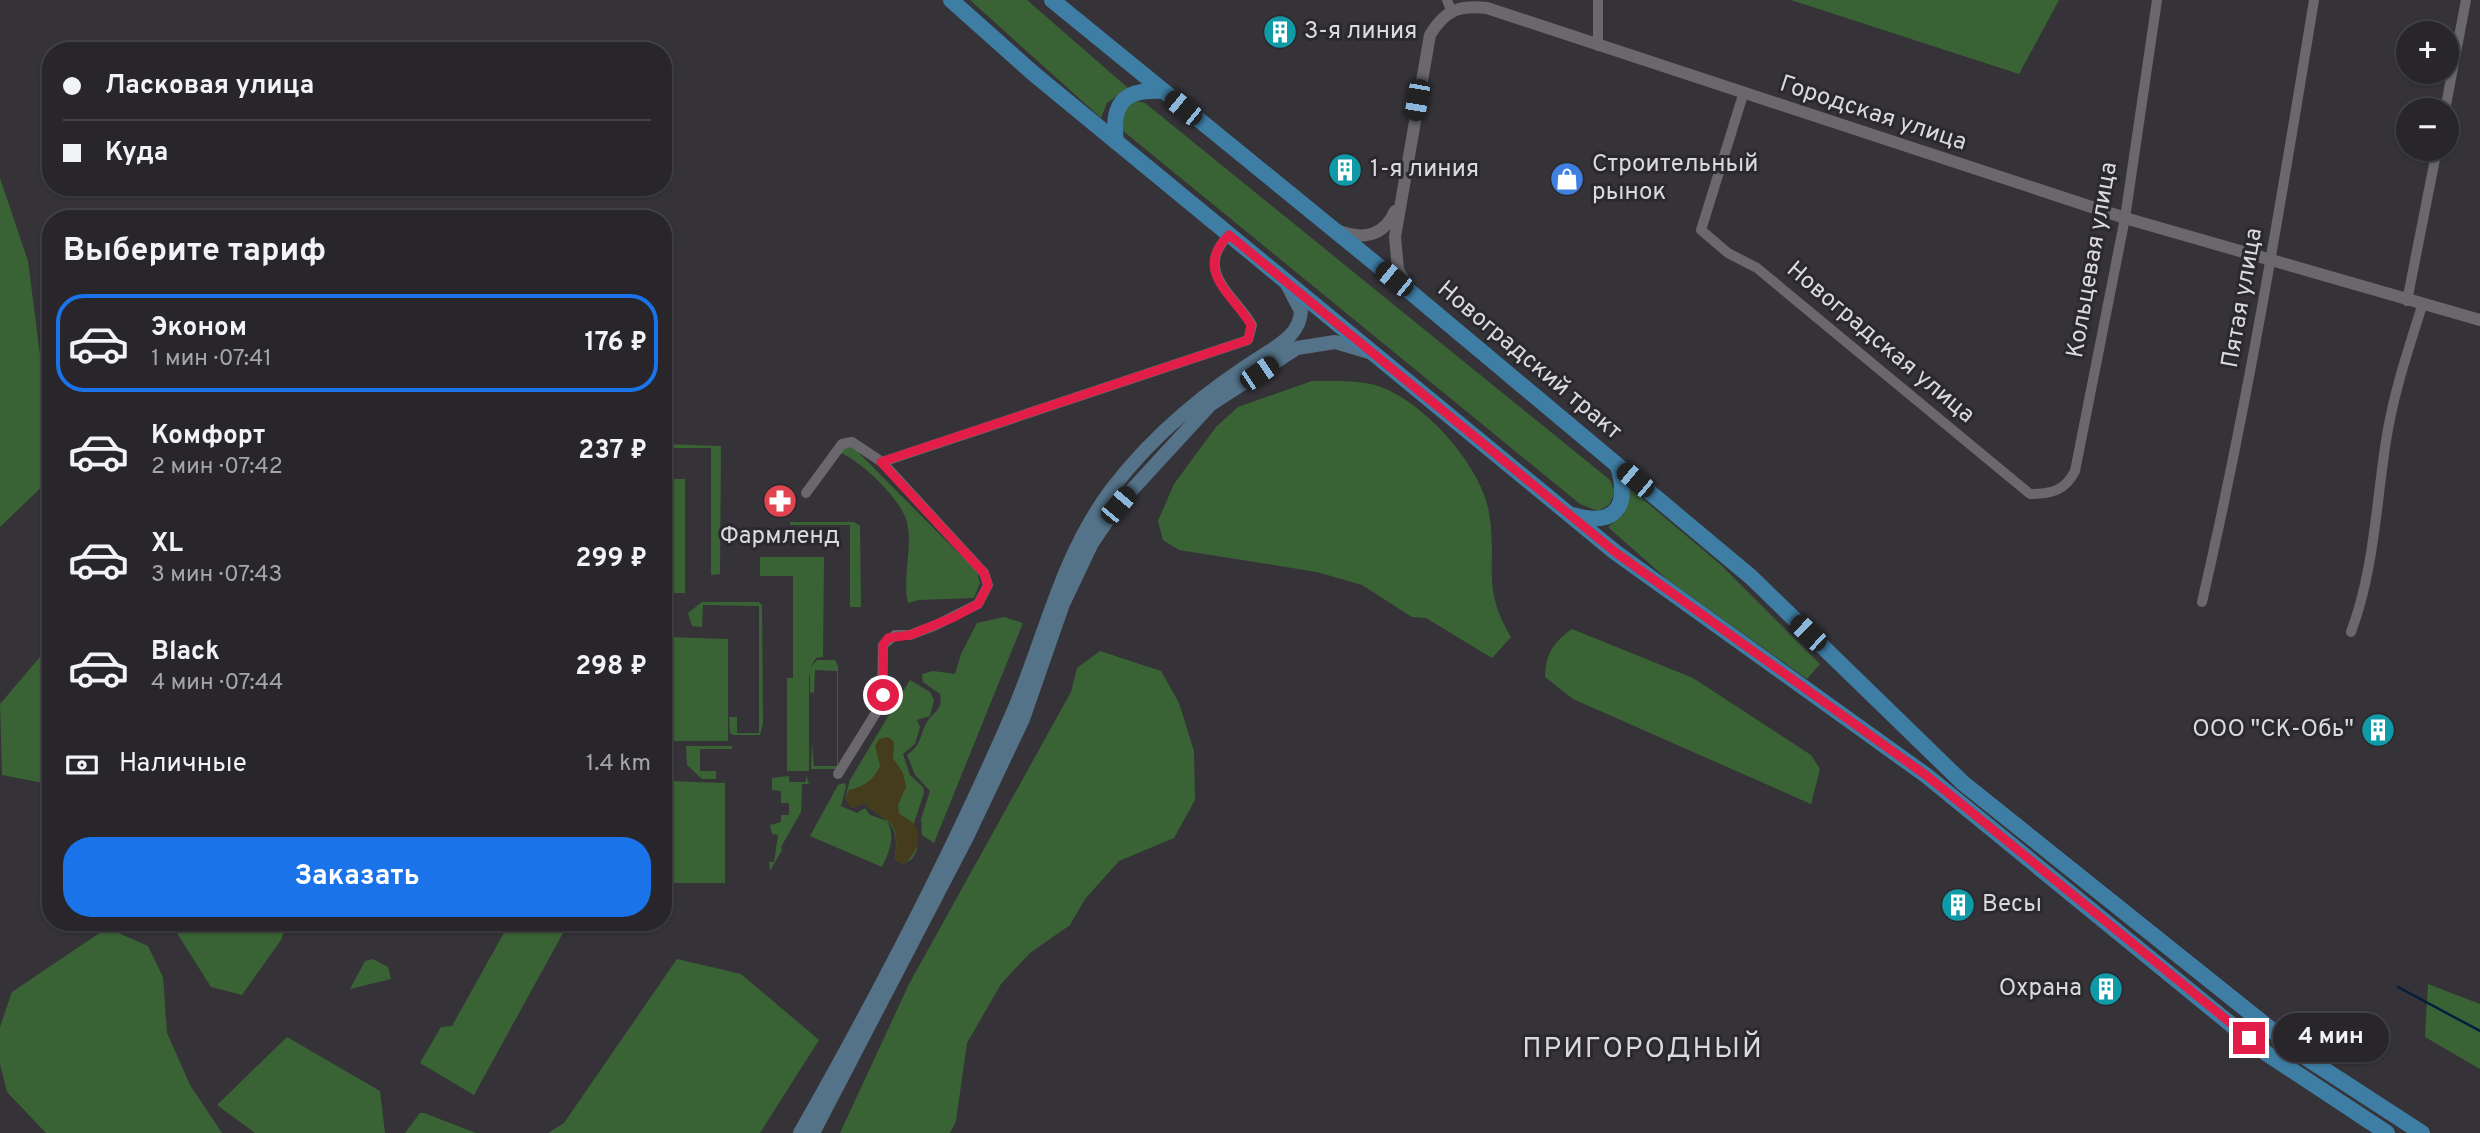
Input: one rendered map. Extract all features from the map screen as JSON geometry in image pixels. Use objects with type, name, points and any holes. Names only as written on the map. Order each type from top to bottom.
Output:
[{"type":"main road","points":[[951,0],[1116,142],[1569,514],[1739,643],[1927,776],[2266,1053],[2388,1133]]},
{"type":"main road","name":"Новоградский тракт","points":[[1052,0],[1414,295],[1751,577],[1963,783],[2308,1059],[2422,1133]]},
{"type":"main road","points":[[1116,142],[1114,125],[1117,109],[1126,97],[1141,90],[1162,91]]},
{"type":"main road","points":[[800,1133],[916,913],[1008,722],[1052,599],[1085,531],[1111,490],[1188,407],[1228,376],[1294,332],[1301,312],[1286,283]]},
{"type":"main road","points":[[813,1133],[967,837],[1023,719],[1063,604],[1092,543],[1118,505],[1210,405],[1297,348],[1335,341],[1373,354]]},
{"type":"main road","points":[[1569,514],[1589,520],[1605,519],[1616,512],[1622,499],[1623,484],[1618,466]]},
{"type":"street","points":[[1598,0],[1598,46]]},
{"type":"street","name":"Кольцевая улица","points":[[2030,494],[2050,494],[2069,484],[2075,471],[2125,218],[2157,0]]},
{"type":"street","name":"Пятая улица","points":[[2202,602],[2233,469],[2272,261],[2314,0]]},
{"type":"street","points":[[2447,98],[2466,0]]},
{"type":"street","name":"Городская улица","points":[[1414,295],[1404,283],[1395,253],[1398,204],[1430,35],[1449,5],[1487,8],[1743,95],[2125,218],[2422,306],[2480,320]]},
{"type":"street","name":"Новоградская улица","points":[[1743,95],[1700,230],[1728,253],[1757,268],[2030,494]]},
{"type":"street","points":[[2407,301],[2435,161]]},
{"type":"street","points":[[1334,230],[1352,236],[1369,236],[1381,231],[1390,221],[1398,204]]},
{"type":"street","points":[[881,462],[1248,340],[1251,325],[1239,306],[1218,283],[1215,272],[1217,251],[1229,235]]},
{"type":"street","points":[[2351,632],[2365,596],[2386,438],[2401,372],[2422,306]]},
{"type":"street","points":[[806,493],[842,443],[852,442],[881,462],[984,573],[988,585],[978,604],[954,617],[910,635],[888,638],[883,645],[882,703],[838,774]]},
{"type":"green space","points":[[970,0],[1027,0],[1128,88],[1107,103],[1101,118]]},
{"type":"green space","points":[[1791,0],[2059,0],[2019,74]]},
{"type":"green space","points":[[1136,101],[1145,103],[1610,480],[1615,492],[1609,505],[1598,511],[1580,504],[1122,130],[1125,106]]},
{"type":"green space","points":[[0,178],[28,261],[42,371],[42,487],[0,527]]},
{"type":"green space","points":[[1312,381],[1364,383],[1390,391],[1428,417],[1461,454],[1474,474],[1484,494],[1489,513],[1496,603],[1511,637],[1492,658],[1426,618],[1412,617],[1362,585],[1317,572],[1179,550],[1163,540],[1158,521],[1174,484],[1216,427],[1238,407]]},
{"type":"green space","points":[[672,444],[721,446],[720,574],[711,575],[711,448],[672,448]]},
{"type":"green space","points":[[853,447],[977,572],[980,583],[974,598],[919,600],[908,603],[907,522],[897,503],[880,482],[841,453],[844,448]]},
{"type":"green space","points":[[672,479],[685,479],[685,593],[672,593]]},
{"type":"green space","points":[[1631,489],[1721,565],[1820,664],[1807,679],[1668,580],[1608,527],[1623,515]]},
{"type":"green space","points":[[790,522],[854,522],[860,526],[861,607],[850,607],[850,525],[790,525]]},
{"type":"green space","points":[[760,557],[824,557],[823,657],[816,658],[810,668],[817,660],[835,660],[838,666],[838,769],[811,769],[812,744],[814,766],[837,766],[837,671],[815,670],[814,693],[810,692],[810,671],[809,678],[809,771],[787,771],[787,678],[793,678],[793,576],[760,576]]},
{"type":"green space","points":[[702,602],[759,602],[762,605],[763,723],[760,735],[733,735],[730,733],[729,717],[737,717],[737,733],[759,733],[759,606],[703,605],[702,627],[692,626],[688,613]]},
{"type":"green space","points":[[1004,617],[1023,623],[934,843],[922,835],[921,819],[930,791],[915,775],[907,755],[918,743],[927,722],[938,710],[940,703],[940,694],[923,682],[922,674],[933,671],[955,674],[961,654],[977,623]]},
{"type":"green space","points":[[1572,629],[1693,678],[1811,755],[1820,769],[1811,804],[1573,699],[1545,677],[1552,649]]},
{"type":"green space","points":[[672,637],[728,639],[728,741],[672,741]]},
{"type":"green space","points":[[1100,651],[1161,671],[1179,703],[1194,751],[1195,800],[1174,838],[1119,861],[1085,899],[1070,925],[1030,953],[1001,984],[967,1043],[956,1121],[950,1133],[840,1133],[909,984],[1071,692],[1077,668]]},
{"type":"green space","points":[[42,655],[42,783],[2,775],[0,704]]},
{"type":"green space","points":[[910,680],[930,692],[934,700],[930,716],[917,720],[920,727],[915,744],[903,754],[910,775],[923,787],[924,793],[914,823],[917,850],[912,859],[903,864],[895,860],[896,837],[891,825],[864,803],[852,808],[845,798],[850,780]]},
{"type":"green space","points":[[686,746],[732,746],[732,749],[700,749],[700,771],[716,771],[716,779],[702,779],[687,765]]},
{"type":"green space","points":[[806,775],[809,784],[802,784],[801,812],[770,871],[769,862],[774,862],[778,835],[772,834],[770,825],[781,822],[781,815],[789,815],[789,803],[781,803],[781,791],[772,790],[772,778],[789,776],[789,782],[806,782]]},
{"type":"green space","points":[[672,781],[725,783],[725,883],[672,883]]},
{"type":"green space","points":[[844,783],[846,786],[841,806],[857,813],[865,808],[870,815],[887,821],[890,827],[889,850],[882,867],[810,836],[838,785]]},
{"type":"green space","points":[[103,931],[114,931],[148,946],[163,977],[167,1033],[190,1085],[222,1133],[46,1133],[7,1092],[0,1064],[0,1027],[12,992]]},
{"type":"green space","points":[[176,931],[284,931],[281,940],[242,995],[211,987]]},
{"type":"green space","points":[[505,931],[564,931],[474,1095],[420,1063],[441,1027],[452,1026]]},
{"type":"green space","points":[[373,959],[388,967],[391,979],[350,989],[365,961]]},
{"type":"green space","points":[[677,959],[741,974],[819,1040],[760,1133],[548,1133],[564,1123]]},
{"type":"green space","points":[[2428,984],[2480,1004],[2480,1069],[2425,1037]]},
{"type":"green space","points":[[287,1037],[380,1091],[385,1133],[255,1133],[217,1105]]},
{"type":"green space","points":[[420,1113],[424,1113],[476,1133],[405,1133]]},
{"type":"sand","points":[[888,737],[894,742],[893,758],[903,773],[906,787],[898,805],[899,813],[913,823],[918,834],[915,851],[903,864],[895,860],[896,836],[892,824],[864,803],[852,808],[845,798],[849,790],[863,785],[874,776],[880,766],[875,746],[879,739]]},
{"type":"waterway","points":[[2398,987],[2480,1031]]},
{"type":"place","name":"3-я линия","points":[[1280,32]]},
{"type":"place","name":"1-я линия","points":[[1345,170]]},
{"type":"place","name":"Строительный рынок","points":[[1567,179]]},
{"type":"place","name":"Фармленд","points":[[780,501]]},
{"type":"place","name":"ООО \"СК-Обь\"","points":[[2378,730]]},
{"type":"place","name":"Весы","points":[[1958,905]]},
{"type":"place","name":"Охрана","points":[[2106,989]]},
{"type":"district","name":"ПРИГОРОДНЫЙ","points":[[1643,1050]]},
{"type":"route","points":[[883,695],[883,645],[888,638],[910,635],[943,623],[978,604],[988,585],[984,573],[881,462],[982,426],[1248,340],[1251,325],[1239,306],[1218,283],[1215,272],[1217,251],[1229,235],[1615,552],[1927,776],[2249,1038]]}]
